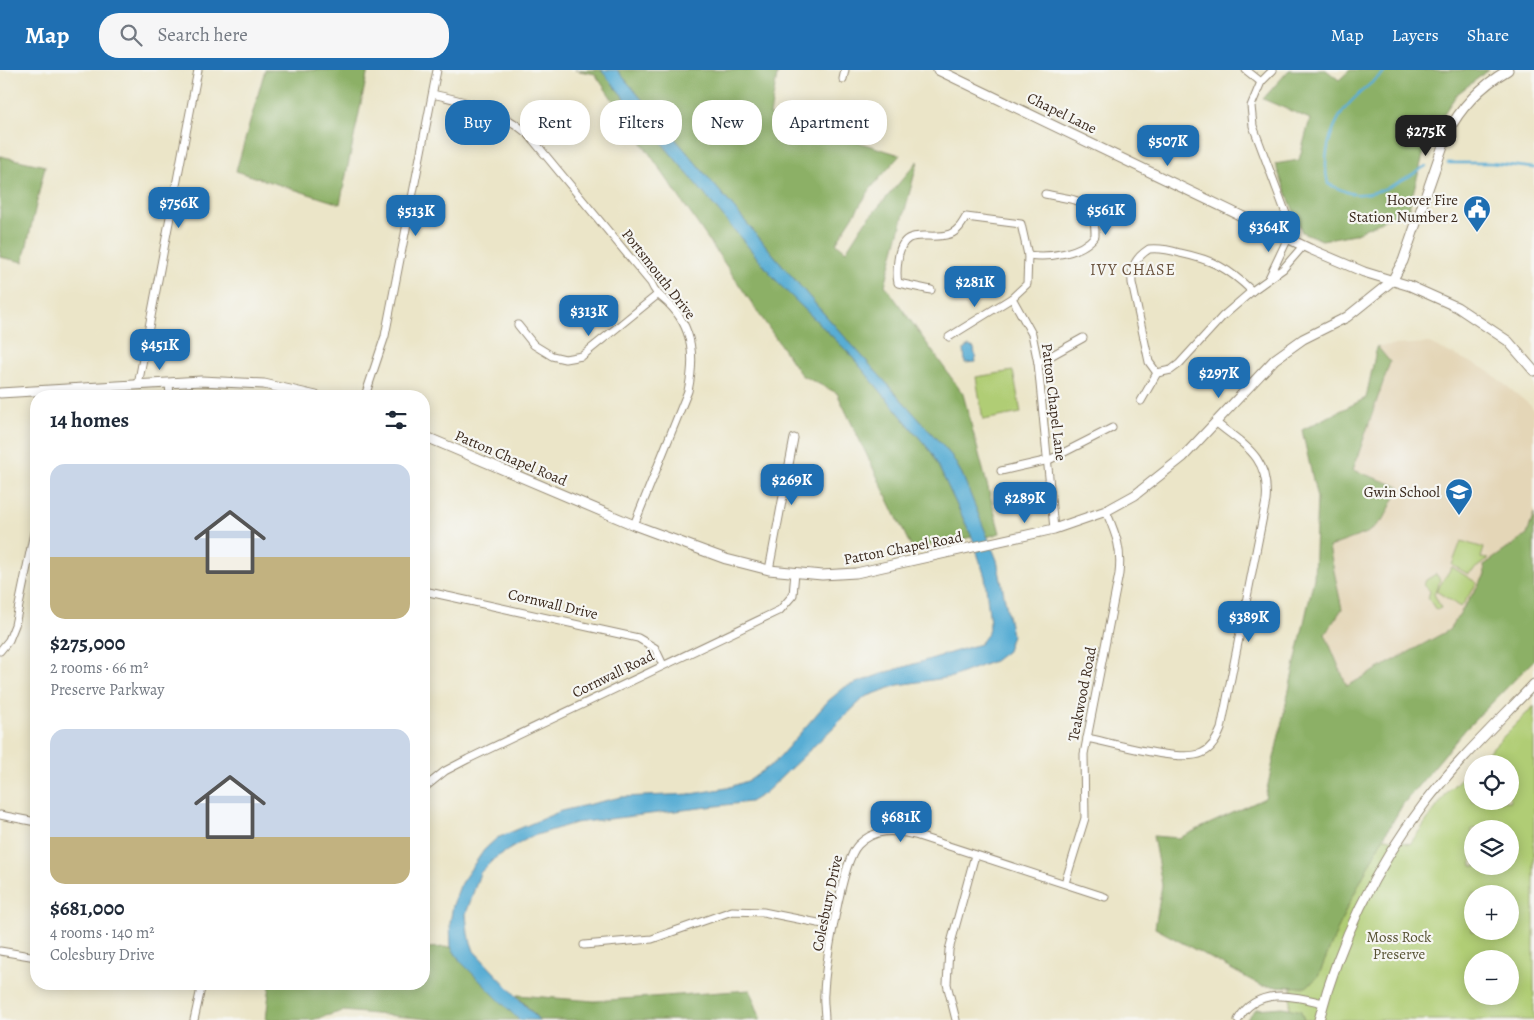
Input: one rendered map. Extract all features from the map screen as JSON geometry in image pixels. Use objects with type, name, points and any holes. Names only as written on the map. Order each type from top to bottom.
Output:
[{"type":"street","points":[[138,384],[198,70]]},
{"type":"street","points":[[367,390],[385,336],[437,70]]},
{"type":"street","points":[[843,79],[845,70]]},
{"type":"street","name":"Chapel Lane","points":[[938,70],[1304,246],[1364,272],[1392,281]]},
{"type":"street","points":[[1246,70],[1261,82]]},
{"type":"street","points":[[1269,278],[1288,238],[1288,219],[1253,126],[1251,106],[1261,82],[1273,70]]},
{"type":"street","points":[[1508,70],[1484,86],[1468,101],[1454,120],[1447,134],[1403,261],[1392,281],[1410,286],[1457,307],[1481,322],[1508,340],[1534,371]]},
{"type":"street","name":"Portsmouth Drive","points":[[433,94],[488,108],[509,118],[528,134],[651,283],[656,296],[668,303],[683,324],[691,344],[693,368],[688,391],[634,525]]},
{"type":"street","points":[[1028,255],[1041,257],[1070,251],[1092,241],[1095,236],[1092,210],[1089,206],[1077,201],[1045,194]]},
{"type":"street","points":[[931,290],[898,283],[896,275],[899,251],[906,240],[916,235],[949,234],[960,227],[966,217],[1021,224],[1028,255],[1028,284],[1012,298],[949,337]]},
{"type":"street","points":[[1141,401],[1157,374],[1171,370],[1179,364],[1216,322],[1252,291],[1283,269],[1304,246]]},
{"type":"street","points":[[1157,374],[1149,362],[1132,283],[1134,264],[1143,253],[1149,250],[1164,249],[1215,262],[1237,276],[1252,291]]},
{"type":"street","name":"Patton Chapel Road","points":[[430,439],[634,525],[726,559],[769,570],[822,574],[856,573],[1054,529],[1106,511],[1135,496],[1163,475],[1244,390],[1289,348],[1347,317],[1392,281]]},
{"type":"street","points":[[518,325],[534,345],[552,356],[565,359],[582,356],[656,296]]},
{"type":"street","name":"Patton Chapel Lane","points":[[1012,298],[1032,334],[1038,363],[1054,529]]},
{"type":"street","points":[[1038,363],[1083,338]]},
{"type":"street","points":[[80,390],[138,384],[201,381],[264,384],[286,390]]},
{"type":"street","points":[[169,383],[170,390]]},
{"type":"street","points":[[0,393],[30,394]]},
{"type":"street","points":[[1087,738],[1181,757],[1205,752],[1217,740],[1221,729],[1266,501],[1267,484],[1259,460],[1251,450],[1215,422]]},
{"type":"street","points":[[1001,471],[1048,460],[1112,428]]},
{"type":"street","points":[[769,570],[794,438]]},
{"type":"street","name":"Teakwood Road","points":[[1065,883],[1085,818],[1082,767],[1121,554],[1117,537],[1106,511]]},
{"type":"street","points":[[0,651],[9,640],[15,625],[30,552]]},
{"type":"street","name":"Cornwall Road","points":[[430,784],[456,765],[780,610],[793,595],[795,572]]},
{"type":"street","name":"Cornwall Drive","points":[[430,592],[638,638],[655,648],[664,665]]},
{"type":"street","points":[[1319,1020],[1338,958],[1365,896],[1404,832],[1436,789],[1534,684]]},
{"type":"street","points":[[0,815],[30,821]]},
{"type":"street","name":"Colesbury Drive","points":[[825,1020],[824,993],[833,926],[849,858],[859,844],[875,834],[898,831],[1105,897]]},
{"type":"street","points":[[956,1020],[947,984],[947,960],[975,855]]},
{"type":"street","points":[[584,945],[652,939],[732,911],[763,912],[833,926]]},
{"type":"street","points":[[0,951],[30,956]]},
{"type":"street","points":[[194,1020],[201,990]]},
{"type":"street","points":[[1238,1020],[1250,1003],[1261,997],[1297,996],[1323,1003]]},
{"type":"shaded area","name":"Gwin School","points":[[1429,343],[1487,370],[1531,406],[1534,412],[1534,513],[1527,535],[1484,565],[1485,575],[1449,630],[1347,687],[1324,634],[1342,609],[1329,547],[1367,533],[1399,487],[1353,470],[1390,362],[1377,346]]},
{"type":"green space","points":[[265,70],[368,70],[340,204],[236,171]]},
{"type":"green space","points":[[575,70],[601,70],[626,100],[613,100],[595,74]]},
{"type":"green space","points":[[617,70],[778,70],[770,115],[772,116],[772,145],[868,145],[900,155],[871,188],[836,243],[846,251],[862,226],[918,161],[885,285],[963,394],[1000,533],[987,537],[962,474],[951,455],[817,306],[681,145],[682,100],[642,100]]},
{"type":"green space","points":[[1289,70],[1326,70],[1339,80],[1350,70],[1489,70],[1457,94],[1428,137],[1409,208],[1354,234],[1322,240],[1302,232],[1275,164],[1299,160],[1310,119],[1263,99]]},
{"type":"green space","points":[[644,145],[663,145],[780,285],[848,352],[932,453],[972,537],[912,549],[837,393],[801,375]]},
{"type":"green space","points":[[0,156],[45,166],[23,262],[0,257]]},
{"type":"green space","points":[[1377,346],[1390,362],[1353,470],[1400,487],[1384,519],[1367,533],[1329,547],[1342,609],[1325,634],[1347,686],[1449,630],[1485,575],[1484,565],[1527,535],[1534,513],[1534,660],[1465,730],[1403,804],[1378,847],[1345,912],[1318,977],[1306,987],[1262,986],[1155,928],[1162,885],[1153,836],[1179,838],[1265,798],[1314,578],[1317,498],[1302,430],[1366,398]]},
{"type":"green space","points":[[1013,371],[1021,413],[983,420],[976,377]]},
{"type":"green space","points":[[1461,541],[1484,548],[1481,558],[1488,559],[1468,574],[1452,565]]},
{"type":"green space","points":[[1452,567],[1477,583],[1461,607],[1436,591]]},
{"type":"green space","points":[[1436,574],[1440,580],[1434,594],[1441,608],[1436,610],[1428,598],[1430,591],[1424,585],[1426,580]]},
{"type":"green space","name":"Moss Rock Preserve","points":[[1534,706],[1534,1020],[1288,1020],[1293,980],[1379,836],[1410,844],[1449,790],[1464,775],[1464,810],[1519,810],[1519,755],[1485,755]]},
{"type":"green space","points":[[451,947],[461,962],[519,1020],[438,1020],[343,1011],[312,1020],[266,1020],[269,990],[430,990],[430,948]]},
{"type":"green space","points":[[750,990],[761,1020],[539,1020],[517,995],[594,1001]]},
{"type":"green space","points":[[1283,1007],[1301,1011],[1304,1020],[1246,1020],[1256,1009]]},
{"type":"water","points":[[601,70],[617,70],[642,100],[626,100]]},
{"type":"water","points":[[663,145],[681,145],[817,306],[951,455],[962,474],[997,560],[1012,635],[1007,651],[994,661],[952,677],[898,685],[865,697],[765,793],[750,802],[575,823],[530,837],[495,858],[480,873],[466,914],[468,934],[474,951],[539,1020],[519,1020],[461,962],[451,947],[450,923],[453,905],[461,883],[484,850],[497,838],[561,811],[621,797],[692,794],[727,788],[750,780],[775,762],[828,701],[845,687],[884,673],[980,644],[987,635],[990,624],[985,577],[972,537],[932,453],[848,352],[780,285]]},
{"type":"water","points":[[969,346],[974,348],[976,362],[965,363],[964,349]]},
{"type":"waterway","points":[[1387,70],[1353,99],[1334,127],[1326,155],[1328,184],[1354,194],[1364,194],[1392,186],[1426,166]]},
{"type":"waterway","points":[[1448,163],[1491,163],[1534,168]]},
{"type":"place","name":"Hoover Fire Station Number 2","points":[[1477,233]]},
{"type":"place","name":"Gwin School","points":[[1459,516]]},
{"type":"district","name":"IVY CHASE","points":[[1133,270]]}]
